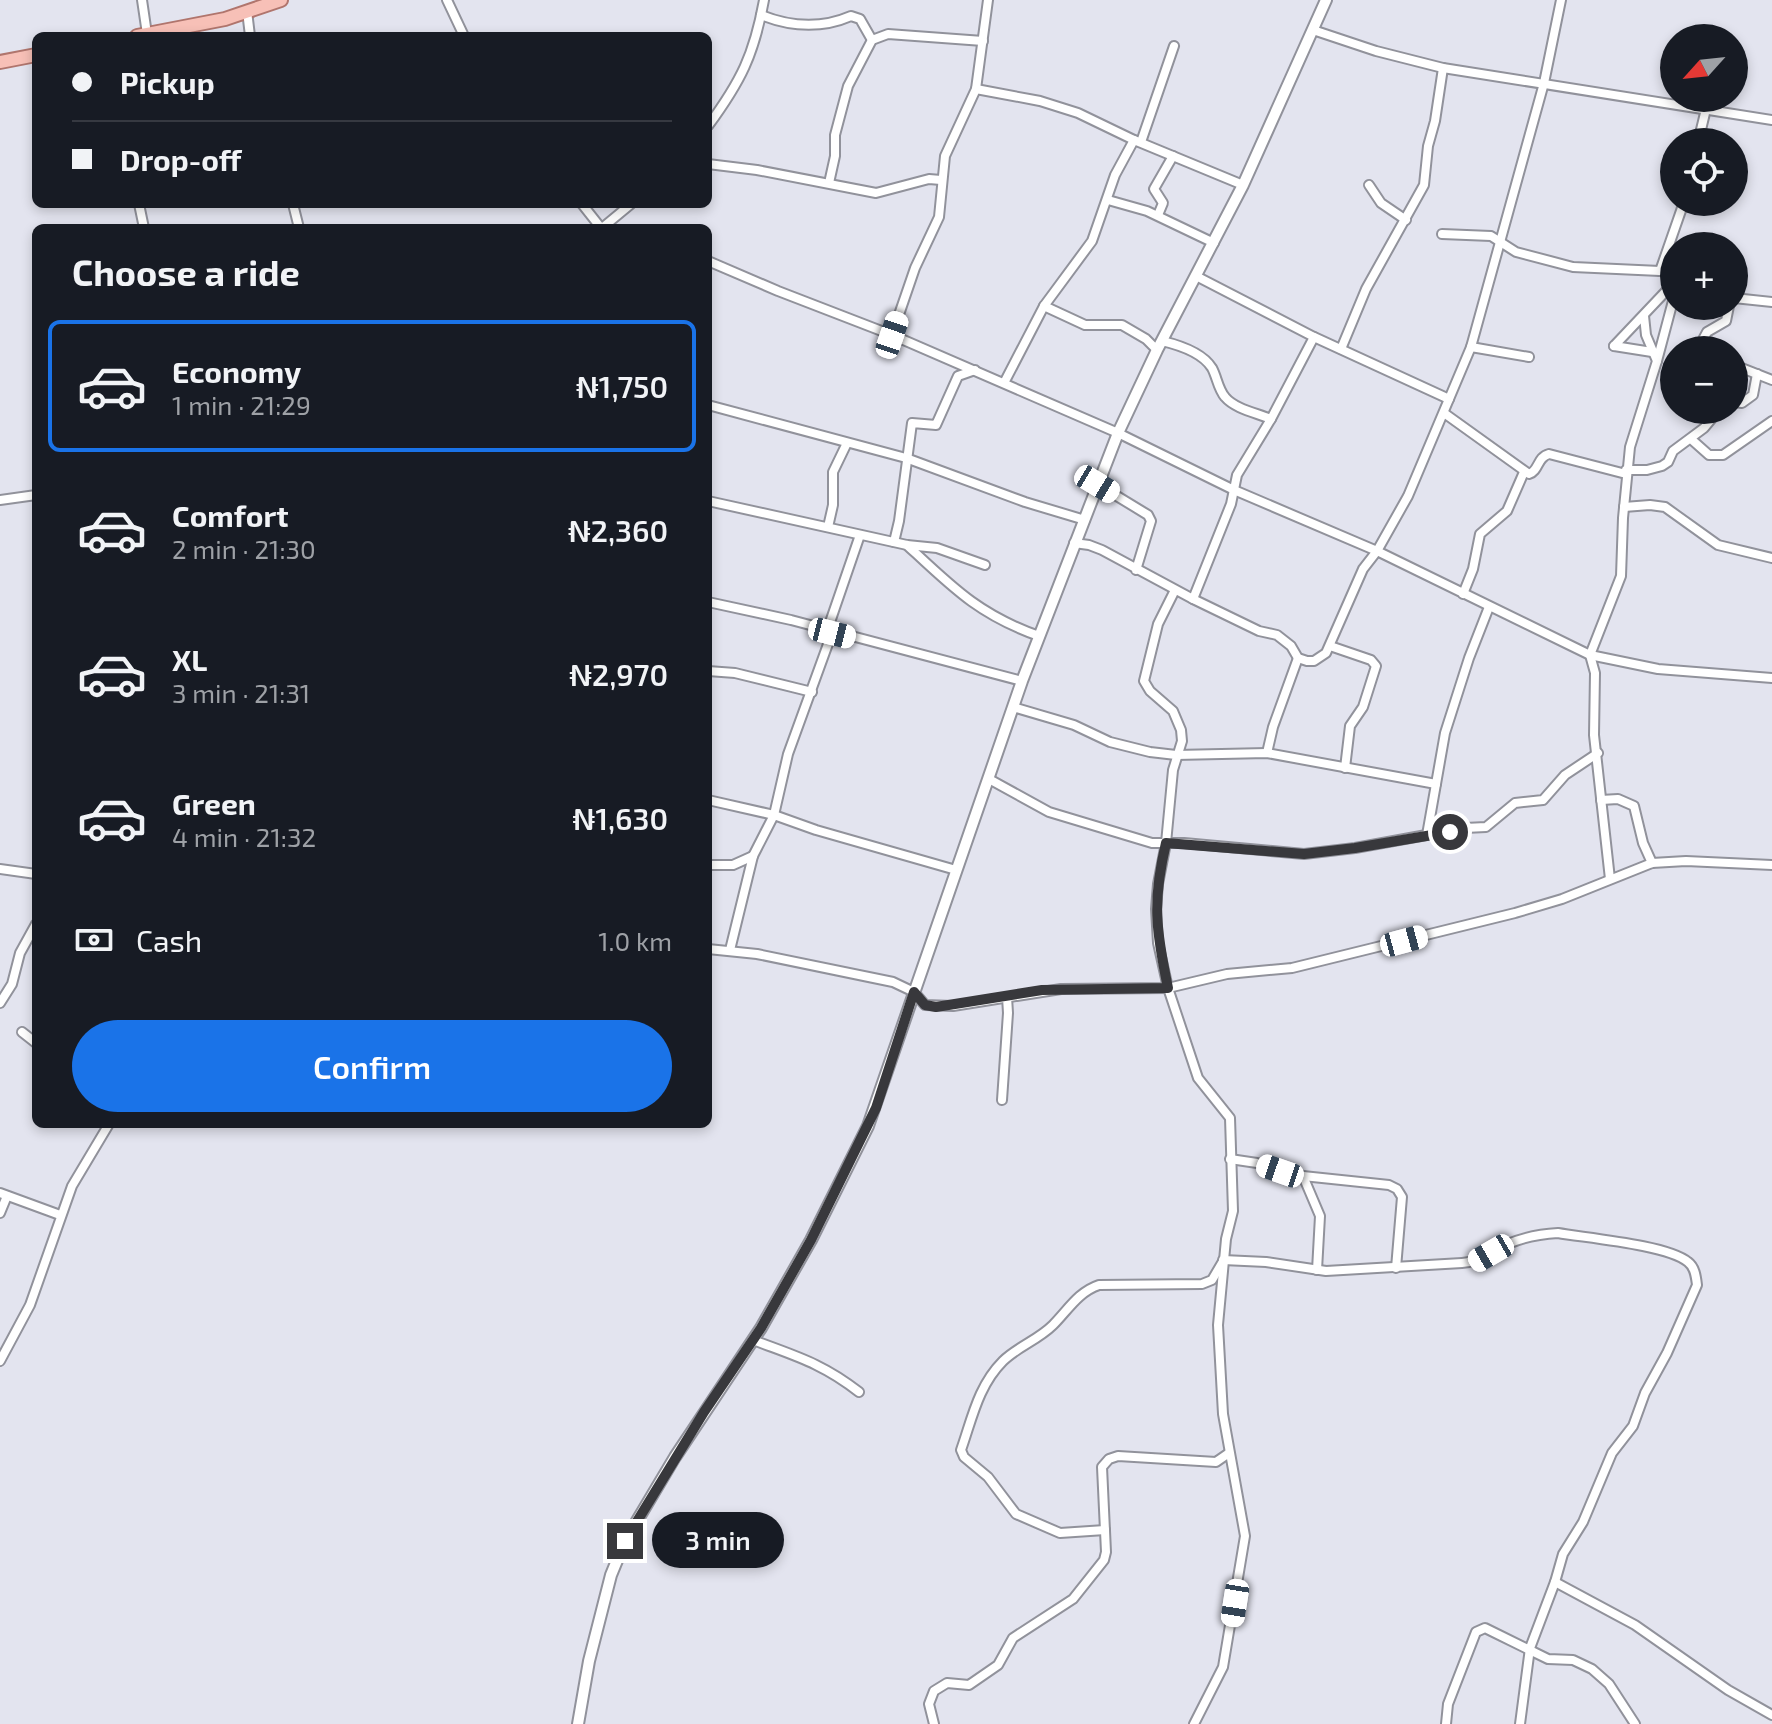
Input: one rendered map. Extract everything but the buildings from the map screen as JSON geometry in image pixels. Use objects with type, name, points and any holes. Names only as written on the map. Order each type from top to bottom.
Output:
[{"type":"main road","points":[[158,32],[225,19],[281,0]]},
{"type":"main road","points":[[2,58],[32,55]]},
{"type":"street","points":[[142,0],[142,32]]},
{"type":"street","points":[[447,0],[462,32]]},
{"type":"street","points":[[712,120],[742,76],[755,41],[764,0]]},
{"type":"street","points":[[892,335],[918,261],[939,217],[941,180],[950,140],[976,89],[988,0]]},
{"type":"street","points":[[578,1724],[589,1661],[611,1575],[625,1541],[675,1457],[753,1340],[811,1240],[868,1126],[1022,681],[1097,484],[1160,345],[1243,185],[1326,0]]},
{"type":"street","points":[[1074,543],[1102,550],[1193,599],[1259,631],[1277,635],[1291,646],[1298,658],[1314,661],[1326,653],[1363,569],[1377,551],[1408,496],[1471,347],[1544,83],[1561,0]]},
{"type":"street","points":[[247,11],[250,32]]},
{"type":"street","points":[[761,15],[779,22],[810,25],[833,23],[851,16],[860,19],[872,40]]},
{"type":"street","points":[[1313,30],[1365,48],[1443,68],[1660,102]]},
{"type":"street","points":[[829,183],[844,96],[872,40],[888,34],[983,41]]},
{"type":"street","points":[[1004,383],[1044,306],[1086,252],[1115,175],[1138,141],[1174,46]]},
{"type":"street","points":[[1341,349],[1366,289],[1424,185],[1443,68]]},
{"type":"street","points":[[976,89],[1058,106],[1243,185]]},
{"type":"street","points":[[1724,112],[1772,120]]},
{"type":"street","points":[[1158,215],[1163,203],[1154,189],[1173,156]]},
{"type":"street","points":[[712,164],[876,193],[917,181],[941,180]]},
{"type":"street","points":[[1369,185],[1381,203],[1406,220]]},
{"type":"street","points":[[1108,200],[1158,215],[1214,243]]},
{"type":"street","points":[[585,208],[599,224]]},
{"type":"street","points":[[607,224],[626,208]]},
{"type":"street","points":[[1442,234],[1491,236],[1516,252],[1562,265],[1660,271]]},
{"type":"street","points":[[712,263],[892,335],[1118,433],[1234,490],[1377,551],[1590,655],[1658,669],[1772,678]]},
{"type":"street","points":[[1196,276],[1314,337],[1449,399]]},
{"type":"street","points":[[1654,356],[1614,346],[1660,298]]},
{"type":"street","points":[[1748,299],[1772,302]]},
{"type":"street","points":[[1044,306],[1085,325],[1122,325],[1160,345],[1183,346],[1211,367],[1223,395],[1232,403],[1271,419]]},
{"type":"street","points":[[1644,316],[1646,335],[1654,356]]},
{"type":"street","points":[[1610,879],[1593,717],[1595,673],[1590,655],[1621,576],[1630,447],[1666,320]]},
{"type":"street","points":[[1705,336],[1726,320]]},
{"type":"street","points":[[1193,599],[1231,504],[1237,475],[1271,419],[1314,337]]},
{"type":"street","points":[[1471,347],[1529,357]]},
{"type":"street","points":[[894,542],[912,423],[936,425],[958,376],[975,370]]},
{"type":"street","points":[[1748,370],[1772,380]]},
{"type":"street","points":[[1748,399],[1753,395],[1757,374]]},
{"type":"street","points":[[712,406],[906,458],[1025,502],[1085,520]]},
{"type":"street","points":[[1444,413],[1524,472],[1532,473],[1541,459],[1549,454],[1626,472],[1662,466],[1668,462],[1673,451],[1707,424]]},
{"type":"street","points":[[1691,439],[1709,455],[1723,455],[1772,421]]},
{"type":"street","points":[[828,527],[833,505],[833,472],[847,443]]},
{"type":"street","points":[[906,474],[918,462]]},
{"type":"street","points":[[1463,594],[1473,569],[1480,534],[1507,511],[1524,472]]},
{"type":"street","points":[[1097,484],[1148,515],[1151,521],[1136,570]]},
{"type":"street","points":[[0,500],[32,496]]},
{"type":"street","points":[[712,502],[907,545],[937,548],[985,565]]},
{"type":"street","points":[[1624,507],[1665,507],[1718,545],[1772,558]]},
{"type":"street","points":[[730,950],[753,856],[774,815],[788,754],[812,692],[860,535]]},
{"type":"street","points":[[907,545],[974,605],[1039,636]]},
{"type":"street","points":[[1175,590],[1158,624],[1144,681],[1150,691],[1173,711],[1179,721],[1182,741],[1176,755],[1158,884],[1156,928],[1168,988],[1198,1078],[1230,1118],[1233,1211],[1223,1260],[1218,1325],[1223,1414],[1245,1536],[1223,1667],[1194,1724]]},
{"type":"street","points":[[712,603],[791,620],[1022,681]]},
{"type":"street","points":[[1427,835],[1445,733],[1489,607]]},
{"type":"street","points":[[1330,646],[1371,660],[1376,666],[1363,707],[1350,726],[1345,768]]},
{"type":"street","points":[[1267,753],[1298,658]]},
{"type":"street","points":[[712,671],[735,673],[812,692]]},
{"type":"street","points":[[1013,707],[1074,725],[1110,742],[1176,755],[1267,753],[1436,784]]},
{"type":"street","points":[[989,779],[1063,818],[1152,843],[1304,854],[1486,827],[1515,803],[1543,800],[1565,775],[1598,753]]},
{"type":"street","points":[[1601,800],[1618,799],[1634,806],[1643,843],[1652,863]]},
{"type":"street","points":[[712,801],[774,815],[956,870]]},
{"type":"street","points":[[712,865],[733,865],[753,856]]},
{"type":"street","points":[[712,949],[730,950],[893,982],[914,992],[925,1005],[936,1007],[1061,989],[1168,988],[1227,974],[1292,968],[1539,906],[1652,863],[1686,861],[1772,865]]},
{"type":"street","points":[[0,869],[32,873]]},
{"type":"street","points":[[0,1003],[12,984],[20,953],[32,931]]},
{"type":"street","points":[[1002,1100],[1007,997]]},
{"type":"street","points":[[22,1032],[32,1040]]},
{"type":"street","points":[[0,1360],[30,1305],[60,1215],[78,1174],[107,1128]]},
{"type":"street","points":[[1230,1159],[1303,1176],[1389,1185],[1397,1189],[1402,1197],[1396,1268]]},
{"type":"street","points":[[1303,1176],[1320,1216],[1317,1270]]},
{"type":"street","points":[[0,1213],[4,1195],[60,1215]]},
{"type":"street","points":[[1223,1260],[1351,1271],[1475,1262],[1507,1244],[1541,1234],[1558,1233],[1666,1251],[1689,1262],[1697,1285],[1667,1353],[1645,1393],[1633,1426],[1612,1453],[1583,1522],[1563,1554],[1530,1648],[1520,1724]]},
{"type":"street","points":[[1105,1530],[1060,1533],[1016,1514],[988,1477],[964,1457],[961,1450],[981,1389],[1004,1360],[1051,1327],[1090,1288],[1099,1285],[1202,1284],[1212,1280],[1223,1260]]},
{"type":"street","points":[[753,1340],[817,1363],[859,1392]]},
{"type":"street","points":[[934,1724],[929,1704],[940,1685],[969,1685],[998,1665],[1013,1638],[1073,1599],[1104,1560],[1102,1467],[1109,1459],[1118,1456],[1216,1462],[1229,1453]]},
{"type":"street","points":[[1555,1582],[1635,1625],[1728,1690],[1772,1715]]},
{"type":"street","points":[[1446,1724],[1448,1704],[1476,1632],[1485,1628],[1548,1659],[1568,1659],[1581,1663],[1601,1676],[1635,1724]]},
{"type":"route","points":[[625,1541],[718,1389],[761,1328],[811,1240],[876,1108],[914,992],[925,1005],[936,1007],[1042,990],[1168,988],[1156,928],[1158,884],[1166,843],[1304,854],[1450,832]]}]
